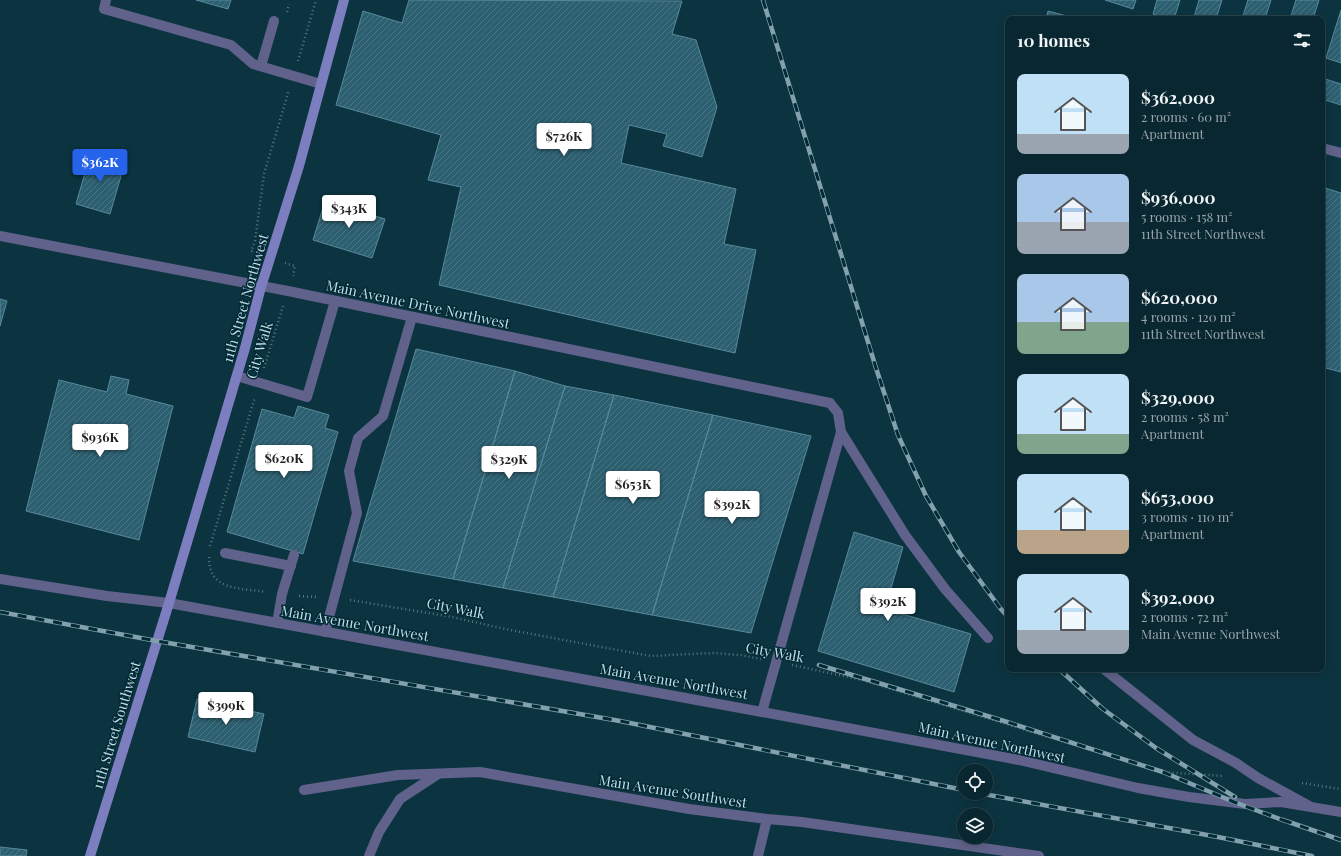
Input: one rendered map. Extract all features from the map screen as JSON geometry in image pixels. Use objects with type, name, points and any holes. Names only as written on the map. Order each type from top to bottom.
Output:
[{"type":"street","points":[[106,0],[104,9],[231,45],[253,64],[321,84]]},
{"type":"street","name":"11th Street Northwest","points":[[168,603],[299,166],[344,0]]},
{"type":"street","points":[[261,66],[274,21]]},
{"type":"street","points":[[1325,149],[1341,153]]},
{"type":"street","name":"Main Avenue Drive Northwest","points":[[0,236],[84,251],[335,301],[830,403],[838,413],[841,432]]},
{"type":"street","points":[[237,376],[306,397],[335,301]]},
{"type":"street","points":[[325,632],[357,512],[349,471],[358,438],[383,416],[412,317]]},
{"type":"street","points":[[841,432],[905,535],[945,589],[988,638]]},
{"type":"street","points":[[762,712],[841,432]]},
{"type":"street","points":[[225,553],[291,566]]},
{"type":"street","points":[[277,623],[282,594],[294,555]]},
{"type":"street","name":"Main Avenue Northwest","points":[[0,579],[106,596],[168,603],[1019,760],[1138,788],[1189,797],[1245,804],[1282,802],[1341,812]]},
{"type":"street","name":"11th Street Southwest","points":[[90,856],[168,603]]},
{"type":"street","points":[[1108,672],[1192,740],[1236,763],[1258,778],[1311,807]]},
{"type":"street","name":"Main Avenue Southwest","points":[[304,790],[398,775],[480,772],[689,809],[802,822],[1014,854],[1039,856]]},
{"type":"street","points":[[369,856],[379,832],[400,799],[438,774]]},
{"type":"street","points":[[758,856],[767,819]]},
{"type":"path","points":[[251,251],[255,241],[264,174],[316,0]]},
{"type":"path","points":[[283,263],[296,266],[292,277]]},
{"type":"path","name":"City Walk","points":[[282,310],[212,534],[208,561],[212,574],[221,584],[282,594],[334,598],[459,618],[510,630],[650,656],[713,653],[740,655],[822,670],[862,680],[1163,772],[1227,776]]},
{"type":"path","points":[[1298,782],[1341,789]]},
{"type":"building","points":[[196,0],[231,0],[228,9]]},
{"type":"building","points":[[409,0],[682,1],[672,34],[696,40],[717,107],[702,157],[663,146],[667,134],[629,125],[621,163],[736,189],[724,244],[756,250],[735,353],[439,285],[461,187],[428,180],[441,135],[336,105],[363,11],[402,23]]},
{"type":"building","points":[[1105,0],[1136,0],[1133,9]]},
{"type":"building","points":[[1157,0],[1180,0],[1175,16],[1159,16],[1153,14]]},
{"type":"building","points":[[1199,0],[1222,0],[1217,16],[1194,16]]},
{"type":"building","points":[[1248,0],[1271,0],[1266,16],[1243,16]]},
{"type":"building","points":[[1296,0],[1319,0],[1314,16],[1291,16]]},
{"type":"building","points":[[1341,10],[1341,63],[1326,58]]},
{"type":"building","points":[[1048,11],[1067,16],[1047,16]]},
{"type":"building","points":[[1325,79],[1341,84],[1341,105],[1325,100]]},
{"type":"building","points":[[91,152],[125,162],[110,214],[76,204]]},
{"type":"building","points":[[1325,188],[1341,193],[1341,372],[1325,368]]},
{"type":"building","points":[[325,201],[385,219],[372,258],[313,240]]},
{"type":"building","points":[[0,299],[7,301],[0,326]]},
{"type":"building","points":[[416,349],[515,371],[453,579],[353,561]]},
{"type":"building","points":[[515,371],[565,386],[503,588],[453,579]]},
{"type":"building","points":[[111,376],[129,380],[126,394],[173,406],[139,540],[26,511],[59,380],[107,392]]},
{"type":"building","points":[[565,386],[614,395],[553,597],[503,588]]},
{"type":"building","points":[[614,395],[713,415],[652,615],[553,597]]},
{"type":"building","points":[[298,406],[329,415],[325,428],[338,432],[303,554],[227,532],[262,409],[294,418]]},
{"type":"building","points":[[713,415],[811,436],[751,633],[652,615]]},
{"type":"building","points":[[854,532],[903,547],[885,609],[971,634],[954,692],[818,651]]},
{"type":"building","points":[[197,699],[264,714],[255,752],[188,737]]},
{"type":"building","points":[[0,847],[27,850],[26,856],[0,856]]},
{"type":"railway","points":[[763,0],[898,435],[926,496],[959,552],[1005,614]]},
{"type":"railway","points":[[0,612],[157,641],[620,721],[957,789]]},
{"type":"railway","points":[[819,665],[1004,721],[1163,772],[1234,802],[1288,822]]},
{"type":"railway","points":[[1062,672],[1103,709],[1156,748],[1235,797]]},
{"type":"railway","points":[[993,796],[1218,837],[1312,856]]},
{"type":"railway","points":[[1283,820],[1341,840]]}]
